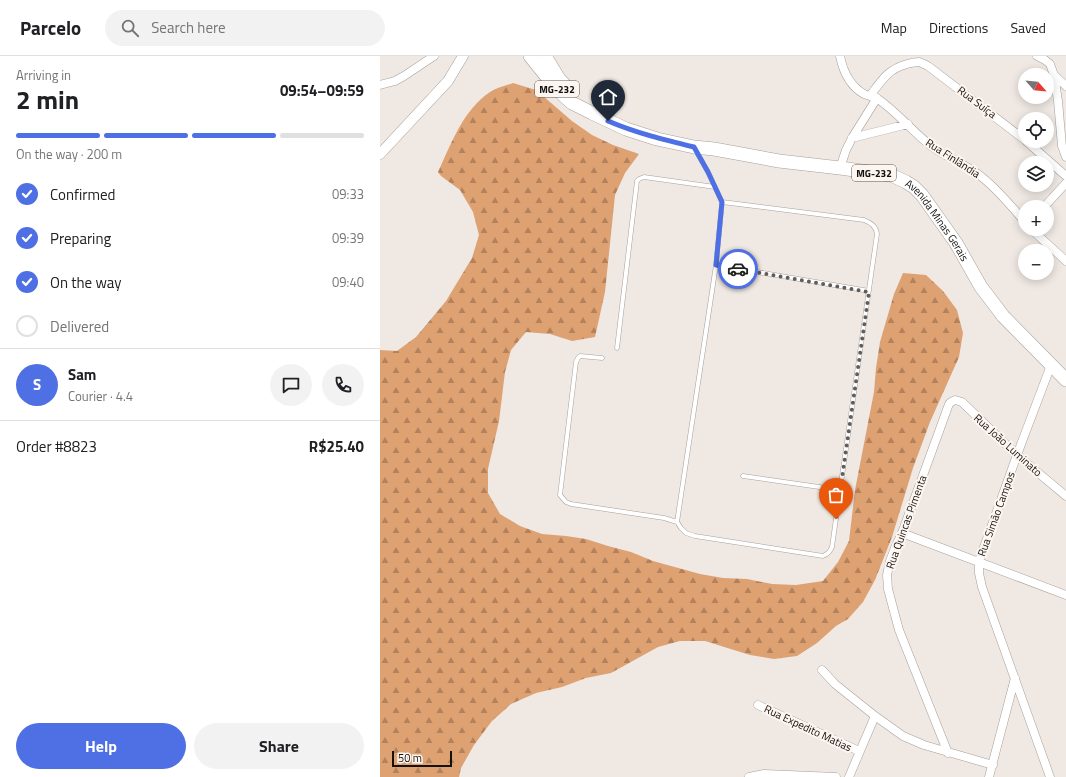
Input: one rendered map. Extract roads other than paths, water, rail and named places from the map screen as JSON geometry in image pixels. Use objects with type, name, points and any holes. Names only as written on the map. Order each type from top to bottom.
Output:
[{"type":"main road","name":"MG-232","points":[[530,56],[565,97],[572,103],[592,113]]},
{"type":"main road","name":"MG-232","points":[[545,56],[559,79],[592,113]]},
{"type":"main road","name":"Avenida Minas Gerais","points":[[592,113],[626,129],[694,147],[714,149],[779,161],[891,175],[906,182],[922,195],[956,243],[981,287],[1003,316],[1066,380]]},
{"type":"street","points":[[380,85],[395,81],[434,56]]},
{"type":"street","points":[[380,154],[448,81],[463,56]]},
{"type":"street","name":"Rua Finlândia","points":[[840,56],[848,79],[856,88],[866,95],[873,97],[908,124],[931,146],[966,165],[983,177],[1001,194],[1018,214]]},
{"type":"street","points":[[1037,56],[1050,64],[1051,68]]},
{"type":"street","name":"Rua Suíça","points":[[873,97],[882,79],[892,70],[911,63],[919,62],[928,66],[1018,134]]},
{"type":"street","points":[[1054,75],[1066,86]]},
{"type":"street","points":[[1054,75],[1062,146],[1066,157]]},
{"type":"street","points":[[840,168],[846,150],[873,97]]},
{"type":"street","points":[[852,138],[908,124]]},
{"type":"street","name":"Rua Suíça","points":[[1035,148],[1066,176]]},
{"type":"street","points":[[1050,200],[1066,183]]},
{"type":"street","points":[[1039,236],[1066,261]]},
{"type":"street","name":"Rua Simão Campos","points":[[1050,777],[982,587],[979,574],[979,561],[1051,365]]},
{"type":"street","name":"Rua João Luminato","points":[[949,404],[955,400],[962,402],[1017,455],[1066,496]]},
{"type":"street","name":"Rua Quincas Pimenta","points":[[948,753],[899,630],[888,589],[887,575],[890,561],[902,533],[949,404]]},
{"type":"street","points":[[902,533],[1066,595]]},
{"type":"street","points":[[822,670],[835,684],[903,736],[948,753],[993,766]]},
{"type":"street","points":[[989,777],[1014,678]]},
{"type":"street","name":"Rua Expedito Matias","points":[[758,705],[859,751]]},
{"type":"street","points":[[849,777],[875,716]]},
{"type":"street","points":[[749,777],[764,774],[836,777]]},
{"type":"lane","points":[[677,522],[716,265],[722,202],[694,147]]},
{"type":"lane","points":[[617,348],[637,181],[644,177],[715,187]]},
{"type":"lane","points":[[602,358],[580,356],[576,362],[560,495],[566,502],[664,518],[677,522],[686,533],[695,536],[823,556],[828,554],[832,547],[878,234],[877,230],[874,225],[864,220],[722,202]]},
{"type":"lane","points":[[716,265],[869,292]]},
{"type":"lane","points":[[743,476],[840,490]]}]
